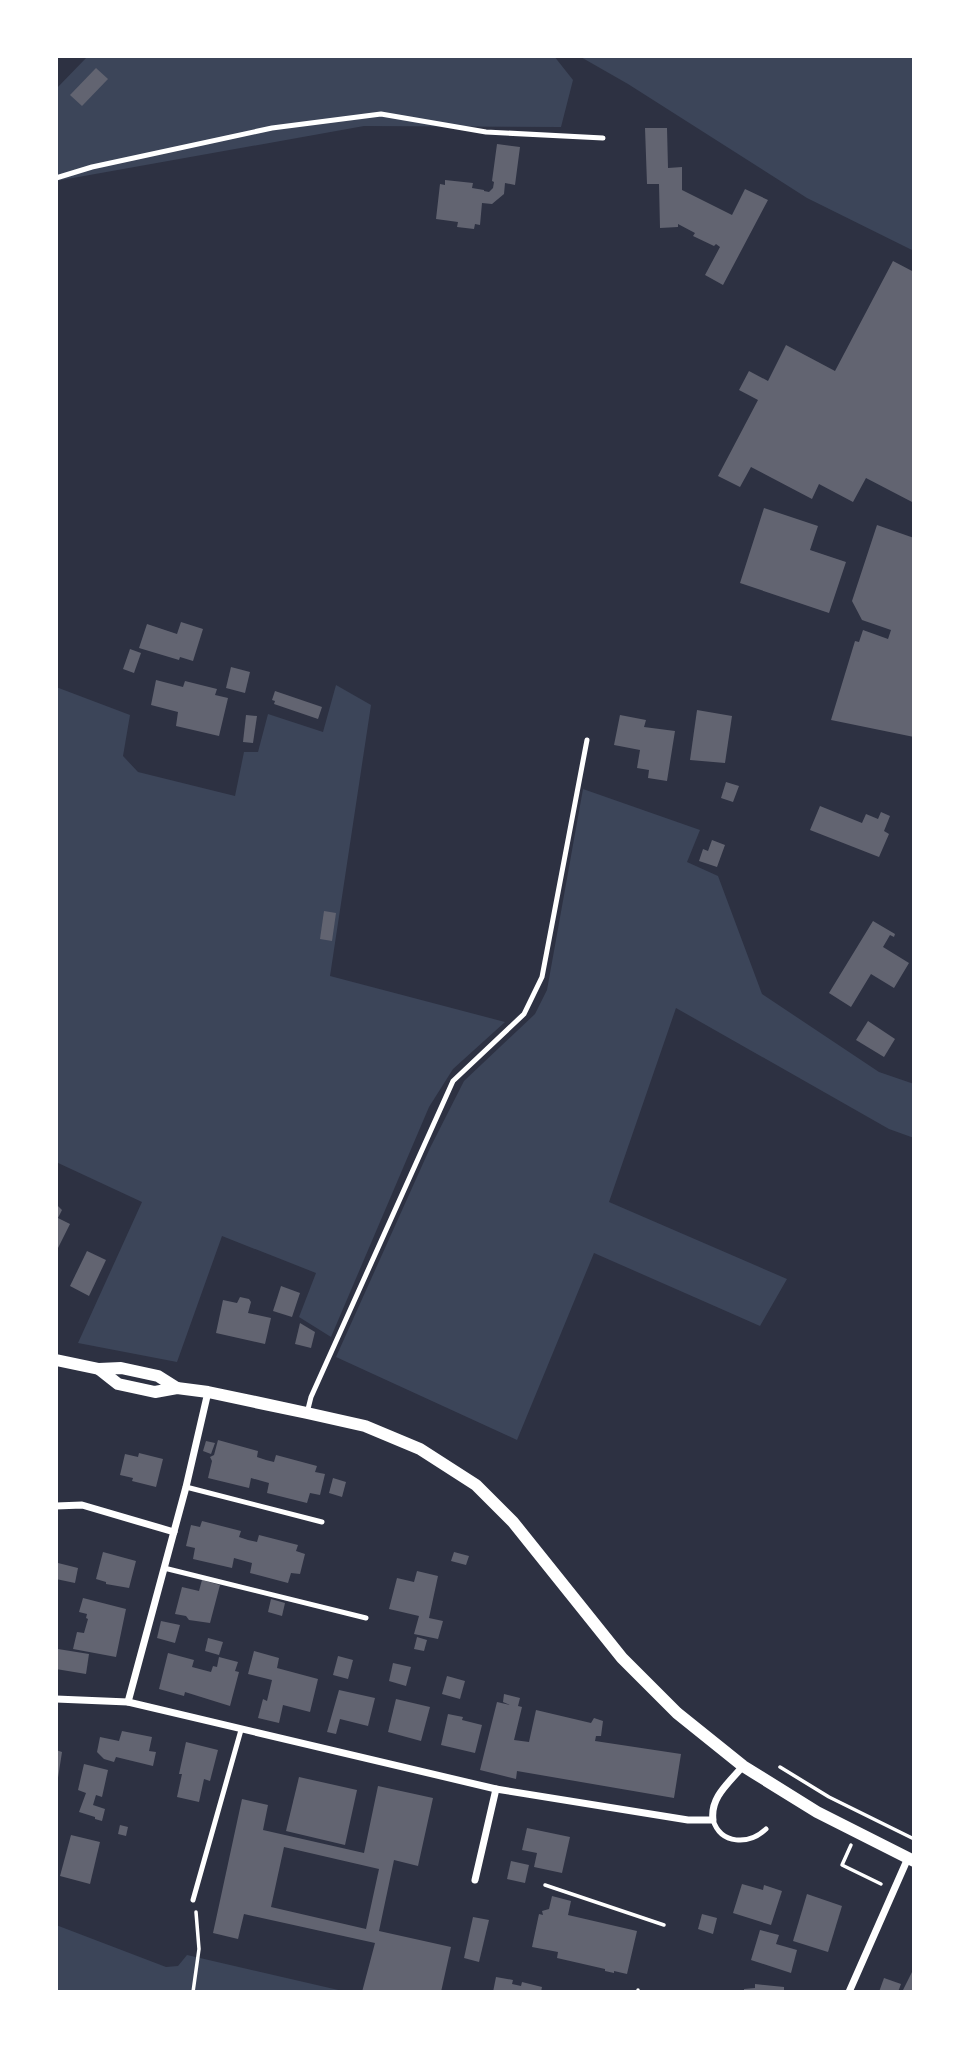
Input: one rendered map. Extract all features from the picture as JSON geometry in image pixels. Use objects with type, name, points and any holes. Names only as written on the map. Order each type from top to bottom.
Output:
[{"type":"street","points":[[56,1360],[99,1369],[121,1368],[158,1376],[177,1388],[208,1392],[365,1426],[420,1449],[476,1485],[513,1522],[622,1658],[677,1713],[743,1766],[817,1812],[911,1859],[893,1891],[849,1992]]},
{"type":"street","points":[[128,1702],[186,1487],[208,1392]]},
{"type":"street","points":[[56,1506],[82,1505],[174,1532]]},
{"type":"street","points":[[56,1699],[128,1702],[496,1789],[688,1820],[713,1820],[715,1800],[743,1766]]},
{"type":"street","points":[[475,1880],[496,1789]]},
{"type":"lane","points":[[56,178],[92,167],[272,128],[381,114],[486,132],[603,138]]},
{"type":"lane","points":[[307,1413],[311,1397],[453,1081],[524,1014],[542,977],[587,740]]},
{"type":"lane","points":[[186,1487],[322,1522]]},
{"type":"lane","points":[[164,1568],[366,1618]]},
{"type":"lane","points":[[193,1900],[242,1730]]},
{"type":"lane","points":[[713,1820],[721,1833],[739,1841],[749,1840],[766,1829]]},
{"type":"path","points":[[867,1815],[914,1839]]},
{"type":"path","points":[[842,1865],[893,1891]]},
{"type":"path","points":[[545,1885],[664,1925]]},
{"type":"path","points":[[193,1900],[200,1949],[193,1992]]},
{"type":"shaded area","points":[[88,56],[554,56],[573,80],[561,127],[364,126],[56,181],[56,89]]},
{"type":"shaded area","points":[[579,56],[914,56],[914,251],[807,198],[628,84]]},
{"type":"shaded area","points":[[336,685],[371,705],[330,976],[505,1022],[453,1069],[429,1107],[331,1337],[299,1317],[316,1273],[222,1236],[177,1362],[78,1343],[142,1202],[56,1162],[56,687],[130,715],[123,756],[138,772],[235,796],[244,752],[258,752],[268,714],[323,732]]},
{"type":"shaded area","points":[[583,789],[700,830],[687,862],[718,876],[762,994],[879,1072],[914,1084],[914,1138],[889,1129],[676,1008],[609,1202],[787,1279],[760,1326],[594,1253],[517,1440],[336,1357],[430,1148],[464,1081],[535,1014],[547,990]]},
{"type":"shaded area","points":[[56,1925],[166,1967],[178,1966],[187,1955],[347,1992],[56,1992]]},
{"type":"building","points":[[96,68],[108,79],[82,106],[70,95]]},
{"type":"building","points":[[645,128],[667,128],[668,168],[682,167],[682,190],[732,215],[745,189],[768,200],[723,285],[705,275],[720,247],[693,236],[695,233],[678,224],[678,227],[660,228],[659,184],[647,184]]},
{"type":"building","points":[[497,144],[520,147],[515,185],[505,183],[504,194],[492,204],[482,203],[480,225],[475,224],[474,229],[457,227],[458,222],[436,219],[440,184],[445,185],[445,180],[473,183],[472,188],[489,192],[493,188]]},
{"type":"building","points":[[893,261],[914,272],[914,503],[866,478],[853,502],[819,484],[812,499],[751,467],[740,487],[718,476],[758,400],[739,390],[749,371],[768,381],[786,345],[835,371]]},
{"type":"building","points":[[764,508],[818,526],[810,550],[846,562],[829,613],[740,583]]},
{"type":"building","points":[[877,525],[914,538],[914,737],[831,720],[855,641],[859,642],[863,630],[888,639],[891,630],[862,620],[852,601]]},
{"type":"building","points":[[181,622],[203,629],[193,661],[180,657],[179,660],[139,648],[147,624],[177,634]]},
{"type":"building","points":[[130,649],[141,653],[134,673],[123,669]]},
{"type":"building","points":[[231,667],[250,672],[245,693],[226,688]]},
{"type":"building","points":[[156,680],[183,687],[185,681],[217,689],[215,695],[228,698],[219,736],[176,726],[178,712],[151,705]]},
{"type":"building","points":[[275,691],[322,707],[318,719],[274,704],[275,701],[272,700]]},
{"type":"building","points":[[697,710],[732,716],[725,763],[690,760]]},
{"type":"building","points":[[246,715],[257,716],[253,743],[243,742]]},
{"type":"building","points":[[620,715],[646,720],[644,727],[675,731],[667,781],[648,778],[649,770],[637,768],[640,750],[614,745]]},
{"type":"building","points":[[726,782],[739,786],[733,802],[721,798]]},
{"type":"building","points":[[820,806],[862,823],[866,814],[878,819],[881,812],[890,816],[884,831],[889,834],[879,857],[810,830]]},
{"type":"building","points":[[712,840],[725,845],[717,867],[699,861],[703,849],[708,851]]},
{"type":"building","points":[[324,911],[336,913],[332,941],[320,939]]},
{"type":"building","points":[[873,921],[895,934],[894,937],[890,935],[883,947],[909,963],[894,988],[871,974],[851,1007],[829,993]]},
{"type":"building","points":[[868,1021],[895,1039],[884,1057],[856,1040]]},
{"type":"building","points":[[56,1204],[62,1210],[58,1218],[70,1224],[56,1252]]},
{"type":"building","points":[[87,1251],[106,1260],[89,1296],[70,1286]]},
{"type":"building","points":[[281,1286],[300,1293],[292,1317],[273,1311]]},
{"type":"building","points":[[240,1297],[251,1302],[248,1313],[271,1318],[265,1344],[216,1333],[223,1300],[237,1303]]},
{"type":"building","points":[[300,1323],[315,1332],[311,1348],[295,1344]]},
{"type":"building","points":[[218,1440],[258,1451],[257,1457],[266,1460],[274,1462],[276,1455],[317,1466],[315,1472],[325,1474],[320,1495],[310,1493],[307,1503],[267,1493],[269,1483],[251,1478],[249,1488],[208,1478],[212,1461],[210,1457],[214,1455]]},
{"type":"building","points":[[206,1441],[215,1443],[211,1454],[203,1451]]},
{"type":"building","points":[[139,1453],[163,1459],[156,1487],[120,1475],[125,1454],[138,1457]]},
{"type":"building","points":[[333,1478],[346,1482],[342,1497],[329,1493]]},
{"type":"building","points":[[202,1521],[241,1531],[239,1537],[248,1540],[257,1542],[259,1535],[298,1545],[296,1551],[305,1554],[300,1574],[291,1573],[288,1583],[250,1573],[252,1563],[234,1558],[232,1568],[193,1559],[195,1548],[186,1546],[191,1525],[200,1527]]},
{"type":"building","points":[[103,1552],[136,1561],[129,1588],[106,1584],[96,1579]]},
{"type":"building","points":[[454,1552],[469,1556],[466,1565],[451,1561]]},
{"type":"building","points":[[58,1563],[78,1568],[75,1583],[56,1579]]},
{"type":"building","points":[[417,1571],[438,1576],[429,1618],[443,1621],[438,1639],[414,1634],[419,1616],[389,1609],[397,1578],[414,1582]]},
{"type":"building","points":[[202,1580],[220,1585],[210,1623],[189,1620],[186,1616],[175,1614],[182,1587],[199,1591]]},
{"type":"building","points":[[83,1598],[126,1609],[116,1657],[73,1649],[77,1632],[84,1633],[88,1619],[87,1614],[79,1612]]},
{"type":"building","points":[[271,1599],[285,1603],[282,1616],[268,1612]]},
{"type":"building","points":[[161,1621],[180,1625],[175,1643],[157,1638]]},
{"type":"building","points":[[417,1637],[427,1640],[424,1651],[414,1649]]},
{"type":"building","points":[[208,1638],[223,1642],[219,1655],[205,1651]]},
{"type":"building","points":[[58,1649],[89,1654],[86,1674],[56,1669]]},
{"type":"building","points":[[254,1651],[279,1658],[277,1668],[318,1679],[310,1712],[283,1705],[279,1723],[258,1718],[263,1699],[267,1701],[272,1680],[248,1674]]},
{"type":"building","points":[[168,1653],[194,1660],[192,1667],[211,1672],[213,1666],[217,1667],[219,1657],[238,1662],[235,1671],[239,1672],[230,1706],[185,1692],[184,1696],[159,1689]]},
{"type":"building","points":[[338,1656],[353,1660],[348,1679],[333,1675]]},
{"type":"building","points":[[393,1663],[411,1667],[406,1686],[389,1681]]},
{"type":"building","points":[[447,1676],[465,1681],[460,1699],[442,1694]]},
{"type":"building","points":[[339,1690],[375,1698],[368,1726],[340,1719],[336,1734],[327,1732]]},
{"type":"building","points":[[504,1694],[520,1698],[518,1706],[522,1707],[514,1740],[529,1742],[536,1710],[591,1723],[594,1718],[603,1721],[601,1736],[596,1736],[595,1741],[681,1754],[674,1798],[517,1771],[516,1779],[480,1770],[497,1702],[510,1705],[503,1702]]},
{"type":"building","points":[[396,1699],[430,1707],[421,1741],[388,1732]]},
{"type":"building","points":[[448,1714],[482,1725],[475,1753],[441,1745]]},
{"type":"building","points":[[122,1731],[152,1737],[149,1751],[156,1752],[153,1766],[116,1757],[114,1762],[104,1759],[97,1752],[100,1737],[119,1741]]},
{"type":"building","points":[[186,1742],[218,1750],[210,1781],[204,1779],[199,1802],[177,1797]]},
{"type":"building","points":[[56,1750],[62,1752],[57,1784],[56,1784]]},
{"type":"building","points":[[84,1764],[108,1770],[102,1797],[96,1795],[93,1805],[105,1809],[102,1821],[79,1812],[86,1793],[78,1790]]},
{"type":"building","points":[[299,1777],[357,1790],[345,1845],[286,1831]]},
{"type":"building","points":[[378,1786],[433,1798],[418,1866],[394,1860],[379,1931],[451,1947],[441,1992],[362,1992],[375,1943],[244,1914],[238,1939],[213,1933],[242,1799],[268,1805],[263,1830],[364,1853]],"holes":[[[284,1847],[379,1869],[366,1929],[271,1907]]]},
{"type":"building","points":[[120,1825],[128,1827],[126,1836],[118,1834]]},
{"type":"building","points":[[527,1828],[570,1837],[562,1873],[534,1867],[537,1853],[522,1850]]},
{"type":"building","points":[[71,1835],[100,1842],[90,1884],[60,1876]]},
{"type":"building","points":[[511,1861],[529,1865],[525,1883],[507,1879]]},
{"type":"building","points":[[742,1884],[763,1890],[764,1885],[782,1891],[771,1925],[733,1913]]},
{"type":"building","points":[[807,1894],[842,1906],[828,1952],[793,1941]]},
{"type":"building","points":[[552,1896],[571,1901],[568,1915],[637,1931],[627,1974],[557,1958],[558,1952],[532,1947],[539,1914],[543,1915],[542,1911],[549,1909]]},
{"type":"building","points":[[702,1914],[717,1918],[713,1934],[698,1929]]},
{"type":"building","points":[[473,1917],[489,1920],[479,1962],[464,1958]]},
{"type":"building","points":[[760,1930],[779,1935],[776,1944],[797,1950],[791,1973],[751,1960]]},
{"type":"building","points":[[914,1968],[914,1992],[902,1992]]},
{"type":"building","points":[[496,1977],[513,1980],[512,1984],[521,1986],[522,1982],[542,1987],[541,1992],[493,1992]]},
{"type":"building","points":[[884,1978],[901,1984],[898,1992],[879,1992]]},
{"type":"building","points":[[755,1984],[784,1987],[784,1992],[744,1992],[744,1989],[755,1988]]}]
